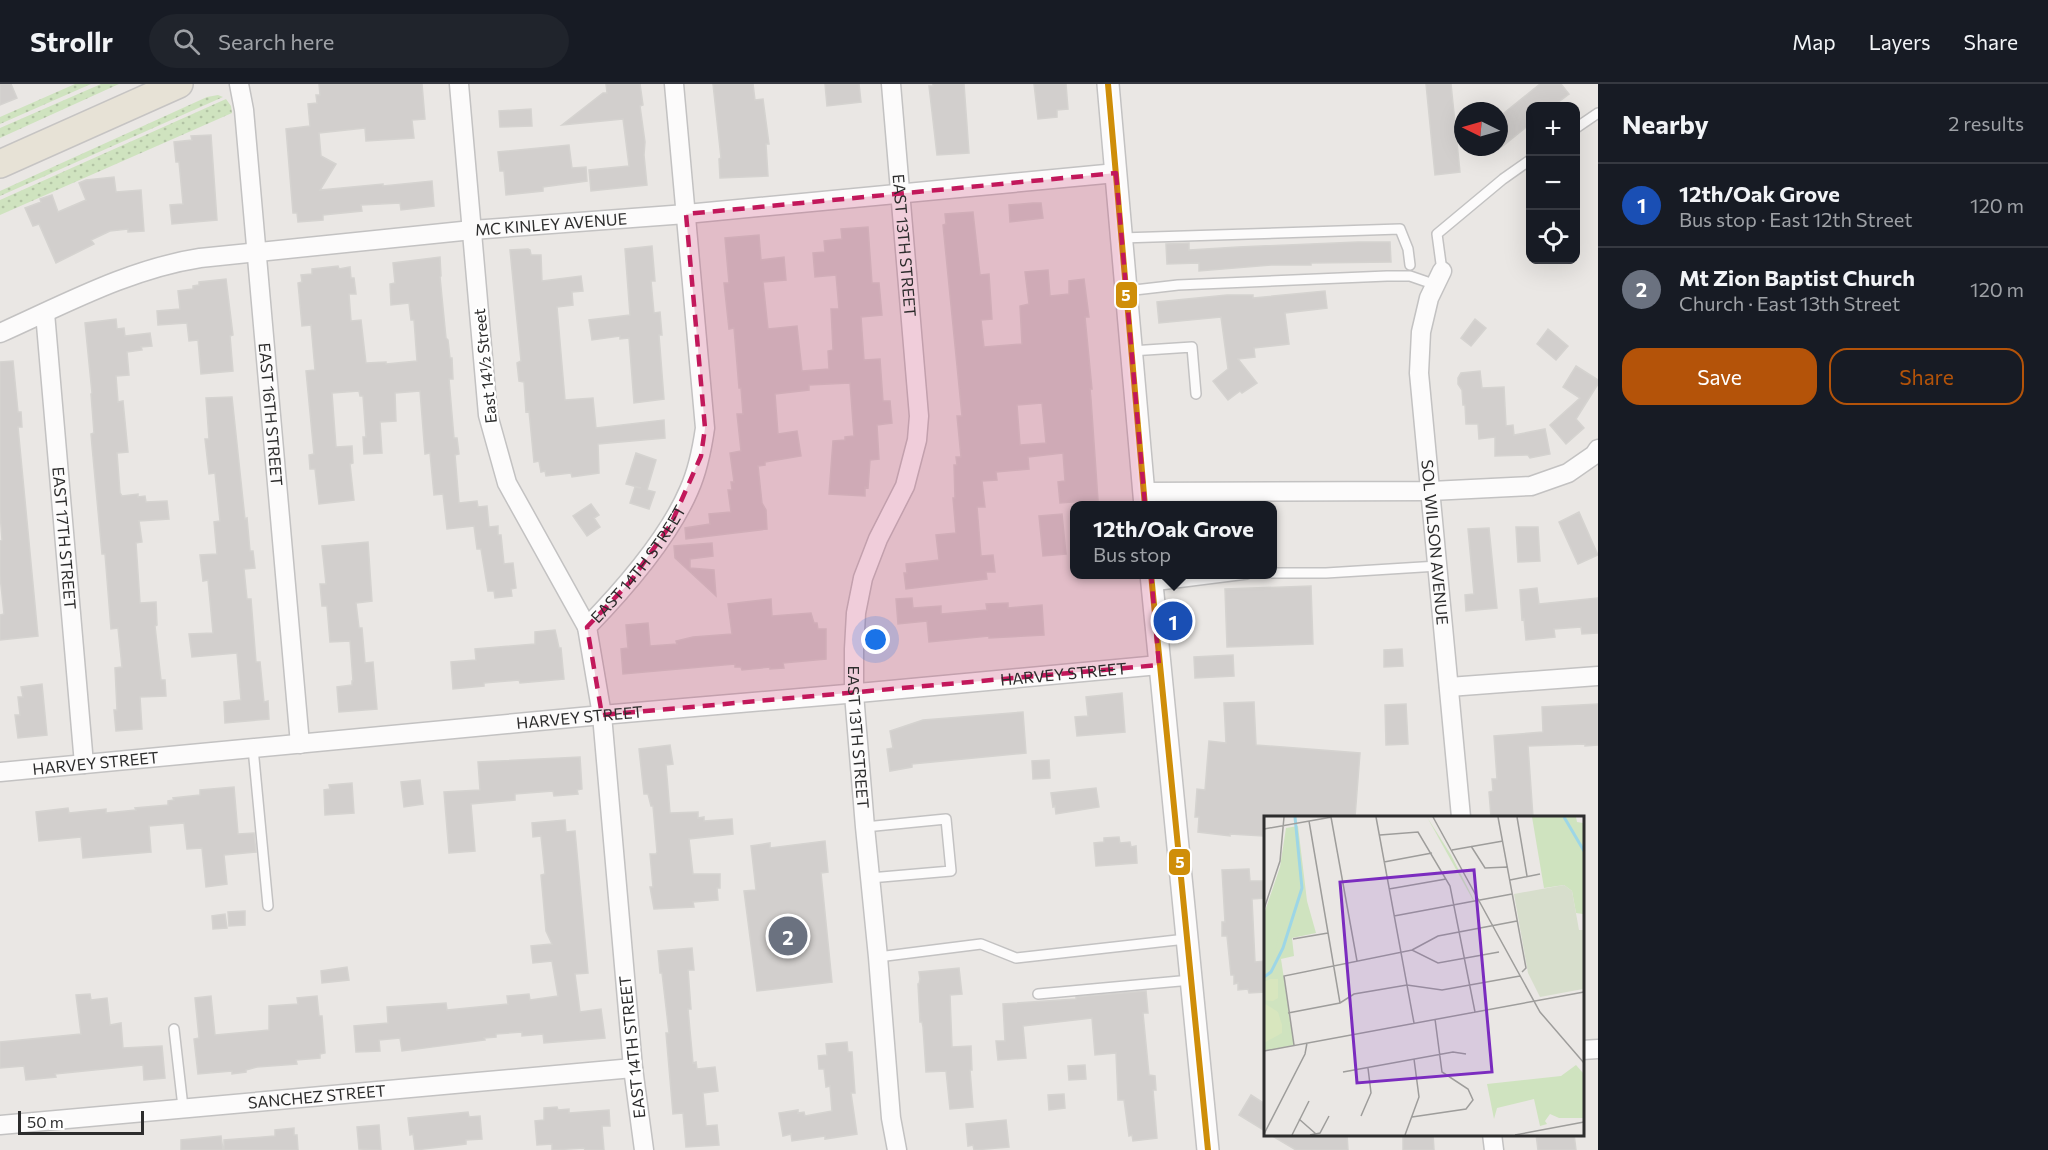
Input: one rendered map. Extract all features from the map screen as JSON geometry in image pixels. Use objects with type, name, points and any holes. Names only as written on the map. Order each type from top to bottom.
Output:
[{"type":"main road","points":[[0,164],[179,84]]},
{"type":"street","name":"EAST 16TH STREET","points":[[239,84],[244,110],[300,744]]},
{"type":"street","name":"East 14½ Street","points":[[459,84],[488,415],[507,483],[587,627]]},
{"type":"street","name":"EAST 14TH STREET","points":[[644,1150],[633,1068],[602,715],[587,627],[630,582],[671,524],[689,491],[700,456],[705,428],[674,84]]},
{"type":"street","name":"EAST 13TH STREET","points":[[891,84],[919,416],[917,440],[905,486],[878,539],[863,578],[856,613],[854,694],[891,1118],[897,1150]]},
{"type":"street","points":[[1108,84],[1144,499],[1532,486],[1568,473],[1594,455],[1598,449]]},
{"type":"street","name":"MC KINLEY AVENUE","points":[[0,333],[128,277],[165,265],[200,258],[472,230],[686,214],[1116,173]]},
{"type":"street","name":"SOL WILSON AVENUE","points":[[1439,278],[1429,298],[1422,332],[1419,373],[1461,816]]},
{"type":"street","name":"EAST 17TH STREET","points":[[45,313],[84,764]]},
{"type":"street","points":[[1152,580],[1208,1150]]},
{"type":"street","name":"HARVEY STREET","points":[[0,772],[1159,664]]},
{"type":"street","points":[[1449,687],[1598,676]]},
{"type":"street","points":[[1583,1050],[1598,1049]]},
{"type":"street","name":"SANCHEZ STREET","points":[[0,1125],[633,1068]]},
{"type":"street","points":[[1492,1135],[1494,1150]]},
{"type":"lane","points":[[1580,125],[1598,113]]},
{"type":"lane","points":[[1126,291],[1178,285],[1387,276],[1439,278],[1437,234],[1526,163]]},
{"type":"lane","points":[[1121,238],[1400,229],[1408,249],[1410,265]]},
{"type":"lane","points":[[1131,351],[1192,347],[1196,394]]},
{"type":"lane","points":[[1277,573],[1326,573],[1438,566]]},
{"type":"lane","points":[[1152,580],[1168,579]]},
{"type":"lane","points":[[254,748],[268,906]]},
{"type":"lane","points":[[865,827],[946,819],[951,871],[870,878]]},
{"type":"lane","points":[[878,957],[981,944],[1016,958],[1187,939]]},
{"type":"lane","points":[[1038,994],[1191,980]]},
{"type":"lane","points":[[174,1029],[183,1107]]},
{"type":"highlighted area","points":[[1116,173],[1159,665],[602,715],[587,627],[630,582],[671,524],[701,456],[705,428],[686,214]]},
{"type":"green space","points":[[75,84],[91,84],[0,124],[0,117]]},
{"type":"green space","points":[[101,84],[119,84],[0,138],[0,128]]},
{"type":"green space","points":[[218,95],[223,97],[0,196],[0,191],[207,97]]},
{"type":"green space","points":[[226,99],[231,106],[232,113],[0,215],[0,200]]},
{"type":"building","points":[[0,84],[11,84],[17,98],[0,105]]},
{"type":"building","points":[[319,84],[422,84],[425,119],[412,120],[414,138],[366,141],[365,128],[319,133],[321,156],[336,164],[320,190],[432,181],[434,206],[401,210],[400,203],[361,205],[362,211],[323,215],[323,220],[298,222],[297,213],[293,213],[286,129],[310,126],[308,104],[317,103],[316,95],[320,95]]},
{"type":"building","points":[[606,84],[640,84],[647,185],[591,191],[589,170],[629,166],[623,119],[562,125],[603,93],[607,93]]},
{"type":"building","points":[[713,84],[753,84],[755,100],[763,99],[769,144],[766,144],[768,176],[720,178],[719,159],[721,158]]},
{"type":"building","points":[[825,84],[859,84],[861,102],[827,106]]},
{"type":"building","points":[[964,84],[969,153],[937,155],[929,86]]},
{"type":"building","points":[[1034,84],[1066,84],[1068,109],[1057,110],[1057,117],[1038,119]]},
{"type":"building","points":[[1426,84],[1451,84],[1454,156],[1458,156],[1460,172],[1435,175]]},
{"type":"building","points":[[1540,84],[1561,84],[1569,94],[1558,102],[1526,102],[1526,127],[1508,142],[1508,110]]},
{"type":"building","points":[[531,109],[532,126],[500,127],[499,111]]},
{"type":"building","points":[[211,135],[217,220],[172,224],[170,205],[183,204],[179,162],[176,162],[174,142],[192,140],[191,136]]},
{"type":"building","points":[[569,145],[572,168],[586,167],[587,181],[543,187],[543,191],[506,195],[504,171],[500,171],[498,152]]},
{"type":"building","points":[[114,177],[116,192],[141,190],[144,231],[128,232],[128,229],[110,231],[91,240],[94,244],[56,263],[39,224],[33,226],[25,208],[52,195],[58,212],[86,200],[79,183]]},
{"type":"building","points":[[1041,203],[1043,218],[1010,222],[1009,205]]},
{"type":"building","points":[[973,212],[980,275],[989,274],[992,319],[981,320],[984,347],[1022,344],[1020,306],[1029,304],[1025,272],[1048,270],[1050,296],[1069,294],[1069,281],[1084,279],[1089,317],[1085,317],[1092,389],[1090,389],[1098,500],[1060,503],[1058,482],[1065,481],[1063,453],[1028,457],[1029,469],[996,472],[997,480],[982,481],[985,507],[977,507],[981,556],[993,555],[995,572],[986,572],[987,579],[906,589],[904,573],[907,573],[906,564],[939,560],[936,535],[956,533],[953,498],[955,498],[954,465],[957,465],[956,457],[961,457],[957,416],[962,416],[943,225],[946,224],[945,214]],"holes":[[[1042,403],[1046,443],[1020,445],[1017,405]]]},
{"type":"building","points":[[868,227],[872,283],[879,283],[882,315],[861,317],[864,360],[880,359],[883,401],[890,401],[892,423],[877,425],[879,459],[870,460],[868,488],[865,487],[865,496],[829,494],[833,441],[845,440],[845,437],[854,436],[850,383],[809,385],[809,390],[775,394],[778,434],[797,431],[801,456],[765,462],[765,465],[758,466],[767,529],[686,539],[685,528],[710,524],[709,514],[731,512],[728,490],[732,490],[731,482],[734,482],[730,453],[741,451],[737,414],[743,414],[734,328],[729,329],[724,283],[729,283],[725,238],[759,235],[761,260],[784,257],[786,280],[763,282],[768,329],[797,326],[802,371],[829,369],[828,351],[833,350],[831,309],[839,309],[836,275],[815,277],[813,253],[825,252],[824,241],[842,239],[841,229]]},
{"type":"building","points":[[1390,242],[1391,262],[1311,263],[1311,265],[1271,265],[1199,271],[1199,263],[1167,264],[1166,244],[1189,243],[1189,250]]},
{"type":"building","points":[[652,246],[655,281],[651,281],[654,313],[660,312],[662,335],[659,335],[664,399],[634,403],[629,338],[620,339],[620,336],[592,340],[589,320],[630,315],[625,249]]},
{"type":"building","points":[[528,249],[531,255],[541,255],[542,281],[581,276],[583,291],[572,292],[573,305],[557,307],[565,400],[593,398],[596,428],[664,420],[665,438],[598,444],[599,473],[572,477],[571,473],[546,476],[545,471],[541,472],[539,461],[534,462],[524,382],[519,381],[517,363],[521,361],[510,250]]},
{"type":"building","points":[[440,257],[446,338],[450,358],[452,358],[453,379],[449,379],[454,438],[457,438],[459,454],[455,455],[459,503],[477,501],[478,507],[487,506],[489,527],[498,526],[498,535],[501,535],[504,564],[513,563],[516,588],[511,589],[512,596],[495,598],[494,591],[488,591],[481,549],[477,549],[474,526],[447,529],[443,494],[434,495],[430,453],[425,454],[420,391],[395,393],[396,421],[380,422],[382,453],[364,454],[363,437],[366,437],[363,396],[360,396],[359,391],[332,393],[336,447],[352,446],[353,463],[350,464],[354,500],[319,504],[315,469],[310,469],[309,455],[314,454],[306,371],[315,370],[311,325],[302,326],[298,283],[302,282],[301,275],[312,274],[312,269],[350,267],[356,294],[349,294],[351,321],[361,320],[366,363],[417,361],[414,320],[411,320],[409,303],[391,305],[390,284],[395,283],[393,263]]},
{"type":"building","points":[[226,279],[233,335],[230,336],[233,371],[201,374],[198,340],[189,341],[187,323],[158,325],[157,311],[180,309],[178,291],[193,289],[193,286],[199,285],[199,282]]},
{"type":"building","points":[[1325,291],[1327,308],[1285,313],[1289,344],[1254,348],[1255,357],[1238,359],[1257,383],[1228,400],[1213,381],[1228,369],[1221,317],[1159,323],[1157,302],[1227,295],[1253,295],[1253,298]]},
{"type":"building","points":[[116,319],[117,329],[124,328],[125,336],[150,333],[152,346],[127,352],[129,375],[116,376],[118,402],[123,401],[128,452],[117,453],[120,493],[122,496],[138,494],[138,497],[145,496],[146,502],[167,501],[169,519],[139,521],[142,542],[136,543],[140,603],[156,602],[157,625],[155,626],[161,680],[165,680],[166,696],[140,697],[142,729],[116,731],[115,668],[122,667],[118,628],[111,629],[105,554],[102,554],[91,434],[94,433],[92,393],[85,323]]},
{"type":"building","points":[[1475,319],[1486,328],[1471,346],[1461,338]]},
{"type":"building","points":[[1548,329],[1568,346],[1556,360],[1537,344]]},
{"type":"building","points":[[13,361],[18,412],[21,412],[22,427],[18,427],[38,636],[0,640],[0,615],[4,614],[0,576],[0,541],[2,540],[0,362]]},
{"type":"building","points":[[1576,366],[1598,380],[1598,384],[1576,419],[1584,428],[1566,444],[1550,425],[1580,398],[1563,387]]},
{"type":"building","points":[[1480,371],[1482,388],[1504,387],[1506,426],[1513,425],[1514,435],[1545,429],[1550,454],[1530,458],[1528,455],[1495,456],[1495,437],[1479,439],[1478,424],[1466,424],[1465,405],[1463,405],[1458,378],[1461,373]]},
{"type":"building","points":[[232,397],[245,519],[247,518],[250,551],[253,551],[255,568],[244,569],[247,599],[251,599],[256,662],[260,662],[264,702],[268,701],[269,719],[225,723],[224,702],[241,700],[237,653],[192,657],[189,634],[213,633],[208,580],[203,581],[200,555],[217,554],[214,522],[220,521],[215,473],[209,474],[205,439],[209,439],[206,398]]},
{"type":"building","points":[[636,453],[656,460],[647,490],[655,492],[649,509],[630,503],[635,487],[641,488],[626,484]]},
{"type":"building","points":[[591,504],[599,515],[594,518],[600,527],[587,536],[573,516]]},
{"type":"building","points":[[1579,512],[1598,555],[1578,564],[1559,522]]},
{"type":"building","points":[[1062,514],[1066,554],[1043,556],[1039,516]]},
{"type":"building","points":[[1516,527],[1538,527],[1540,561],[1518,562]]},
{"type":"building","points":[[1489,528],[1497,608],[1466,611],[1465,595],[1474,594],[1468,529]]},
{"type":"building","points":[[368,542],[372,601],[356,603],[359,628],[362,628],[365,663],[373,662],[377,709],[339,712],[337,687],[352,685],[353,681],[350,641],[330,642],[327,606],[322,606],[320,584],[326,584],[322,546]]},
{"type":"building","points":[[712,543],[713,556],[690,559],[690,568],[714,570],[716,596],[675,558],[674,546]]},
{"type":"building","points":[[1311,586],[1313,644],[1227,647],[1225,589]]},
{"type":"building","points":[[1537,588],[1539,604],[1598,598],[1598,633],[1582,634],[1581,627],[1554,629],[1555,637],[1526,640],[1520,590]]},
{"type":"building","points":[[912,598],[913,608],[941,606],[941,614],[987,610],[986,604],[1008,603],[1008,608],[1042,605],[1044,635],[989,638],[989,636],[929,642],[927,621],[898,624],[896,599]]},
{"type":"building","points":[[771,599],[772,616],[811,613],[818,629],[826,629],[826,659],[783,663],[784,668],[742,670],[741,667],[735,667],[735,664],[623,674],[621,649],[628,648],[626,625],[648,623],[650,646],[677,644],[676,641],[693,637],[732,634],[728,604]]},
{"type":"building","points":[[555,630],[559,648],[561,648],[564,679],[484,683],[484,686],[453,689],[451,662],[476,660],[475,649],[535,644],[535,632]]},
{"type":"building","points":[[1402,649],[1403,666],[1384,667],[1384,650]]},
{"type":"building","points":[[1233,655],[1234,676],[1195,678],[1194,657]]},
{"type":"building","points":[[42,684],[47,735],[18,738],[15,715],[20,715],[18,697],[23,697],[21,687]]},
{"type":"building","points":[[1122,693],[1125,732],[1077,736],[1075,717],[1088,716],[1086,697]]},
{"type":"building","points":[[1254,702],[1256,745],[1360,753],[1355,816],[1264,816],[1263,836],[1230,834],[1230,836],[1198,832],[1199,817],[1195,817],[1197,789],[1205,790],[1209,741],[1226,743],[1224,703]]},
{"type":"building","points":[[1406,704],[1408,744],[1386,745],[1385,705]]},
{"type":"building","points":[[1598,704],[1598,745],[1528,746],[1533,816],[1491,816],[1489,792],[1493,791],[1492,779],[1497,779],[1494,736],[1543,732],[1542,707]]},
{"type":"building","points":[[1023,712],[1026,753],[912,764],[912,767],[890,771],[887,749],[893,748],[890,731],[923,720]]},
{"type":"building","points":[[670,745],[673,764],[666,765],[670,813],[698,812],[698,818],[704,817],[704,821],[732,819],[733,834],[689,839],[693,874],[720,874],[720,888],[717,888],[718,900],[693,902],[694,907],[654,909],[650,887],[653,887],[650,854],[657,852],[653,806],[651,806],[648,794],[644,794],[639,749]]},
{"type":"building","points":[[580,757],[582,789],[577,790],[578,794],[554,796],[553,791],[515,794],[515,800],[471,804],[475,851],[449,853],[444,792],[480,790],[478,762]]},
{"type":"building","points":[[1049,760],[1050,778],[1033,779],[1032,761]]},
{"type":"building","points":[[420,780],[423,804],[404,807],[401,782]]},
{"type":"building","points":[[352,783],[354,813],[325,815],[324,790],[330,789],[329,785]]},
{"type":"building","points":[[234,787],[238,834],[254,833],[256,852],[224,855],[227,884],[206,887],[202,848],[187,849],[184,823],[149,826],[151,852],[83,858],[81,837],[39,841],[36,812],[68,808],[69,813],[106,809],[106,813],[136,810],[135,808],[168,805],[168,801],[174,800],[173,798],[200,795],[200,790]]},
{"type":"building","points":[[1096,788],[1099,807],[1056,814],[1051,793]]},
{"type":"building","points":[[565,820],[566,832],[575,831],[588,973],[575,974],[580,1012],[601,1009],[605,1038],[544,1043],[543,1034],[522,1036],[522,1032],[496,1034],[496,1037],[484,1038],[485,1040],[402,1051],[400,1038],[379,1040],[380,1051],[356,1052],[354,1026],[388,1023],[387,1007],[446,1003],[447,1010],[508,1004],[507,996],[529,994],[530,1000],[558,996],[552,961],[533,963],[531,946],[552,944],[546,931],[541,875],[545,874],[541,836],[533,837],[532,823]]},
{"type":"building","points":[[1119,837],[1120,843],[1130,842],[1131,847],[1136,846],[1137,863],[1096,866],[1094,843],[1104,842],[1104,838]]},
{"type":"building","points":[[825,841],[828,872],[821,873],[832,982],[757,991],[744,891],[756,890],[751,846],[770,843],[770,848]]},
{"type":"building","points":[[1249,869],[1250,881],[1264,881],[1264,898],[1252,899],[1255,962],[1264,961],[1264,992],[1249,993],[1248,989],[1238,990],[1238,983],[1234,984],[1227,936],[1222,936],[1222,922],[1225,922],[1222,870]]},
{"type":"building","points":[[245,911],[245,925],[229,926],[228,912]]},
{"type":"building","points":[[225,914],[227,928],[213,929],[212,916]]},
{"type":"building","points":[[692,948],[694,970],[688,970],[691,1009],[688,1009],[693,1063],[696,1062],[697,1069],[715,1067],[718,1091],[703,1093],[706,1126],[717,1125],[719,1145],[686,1147],[683,1113],[673,1114],[666,1033],[669,1033],[658,951]]},
{"type":"building","points":[[347,967],[349,980],[322,983],[321,971]]},
{"type":"building","points":[[959,968],[962,994],[950,995],[952,1047],[971,1046],[973,1107],[950,1109],[946,1071],[926,1072],[918,984],[919,972]]},
{"type":"building","points":[[1146,991],[1148,1013],[1143,1013],[1149,1075],[1155,1076],[1156,1090],[1153,1090],[1157,1138],[1133,1141],[1132,1135],[1129,1136],[1124,1100],[1118,1100],[1116,1053],[1095,1055],[1092,1018],[1023,1026],[1026,1058],[998,1060],[996,1041],[1005,1041],[1003,1004]]},
{"type":"building","points":[[90,994],[91,1000],[107,998],[110,1025],[121,1023],[123,1048],[162,1046],[165,1078],[144,1080],[143,1065],[55,1074],[56,1077],[26,1080],[24,1066],[0,1068],[0,1042],[81,1034],[76,995]]},
{"type":"building","points":[[211,996],[215,1035],[269,1030],[269,1006],[298,1004],[297,998],[317,996],[319,1016],[322,1016],[325,1053],[320,1054],[320,1058],[296,1060],[297,1064],[257,1067],[246,1070],[246,1072],[232,1074],[232,1071],[198,1074],[194,1039],[199,1038],[195,998]]},
{"type":"building","points":[[847,1042],[848,1052],[852,1052],[855,1093],[851,1093],[857,1134],[792,1141],[791,1134],[783,1136],[779,1113],[798,1110],[798,1113],[804,1112],[805,1116],[832,1111],[830,1086],[826,1087],[824,1069],[819,1069],[818,1056],[827,1055],[826,1044]]},
{"type":"building","points":[[1085,1065],[1086,1079],[1069,1080],[1068,1066]]},
{"type":"building","points":[[1064,1094],[1065,1108],[1049,1110],[1048,1095]]},
{"type":"building","points":[[1251,1095],[1264,1103],[1264,1130],[1239,1115]]},
{"type":"building","points":[[557,1107],[558,1110],[569,1109],[569,1113],[609,1110],[610,1126],[602,1126],[604,1150],[585,1150],[584,1148],[552,1150],[552,1144],[537,1145],[535,1121],[544,1120],[544,1108]]},
{"type":"building","points":[[468,1112],[469,1117],[480,1116],[482,1139],[466,1140],[466,1144],[415,1150],[408,1118]]},
{"type":"building","points":[[1006,1120],[1009,1147],[974,1150],[973,1145],[968,1146],[966,1124]]},
{"type":"building","points":[[379,1125],[381,1150],[359,1149],[357,1127]]},
{"type":"building","points":[[294,1128],[298,1150],[224,1150],[224,1140],[275,1136],[275,1130]]},
{"type":"building","points":[[1271,1135],[1347,1135],[1348,1150],[1296,1150]]},
{"type":"building","points":[[1403,1135],[1433,1135],[1434,1150],[1403,1150]]},
{"type":"building","points":[[1536,1135],[1574,1135],[1576,1150],[1538,1150]]},
{"type":"building","points":[[221,1136],[223,1150],[181,1150],[181,1140]]},
{"type":"transit line","name":"5","points":[[1108,84],[1145,501]]},
{"type":"transit line","name":"5","points":[[1151,579],[1208,1150]]},
{"type":"place","name":"12th/Oak Grove","points":[[1173,621]]},
{"type":"place","name":"Mt Zion Baptist Church","points":[[788,936]]}]
